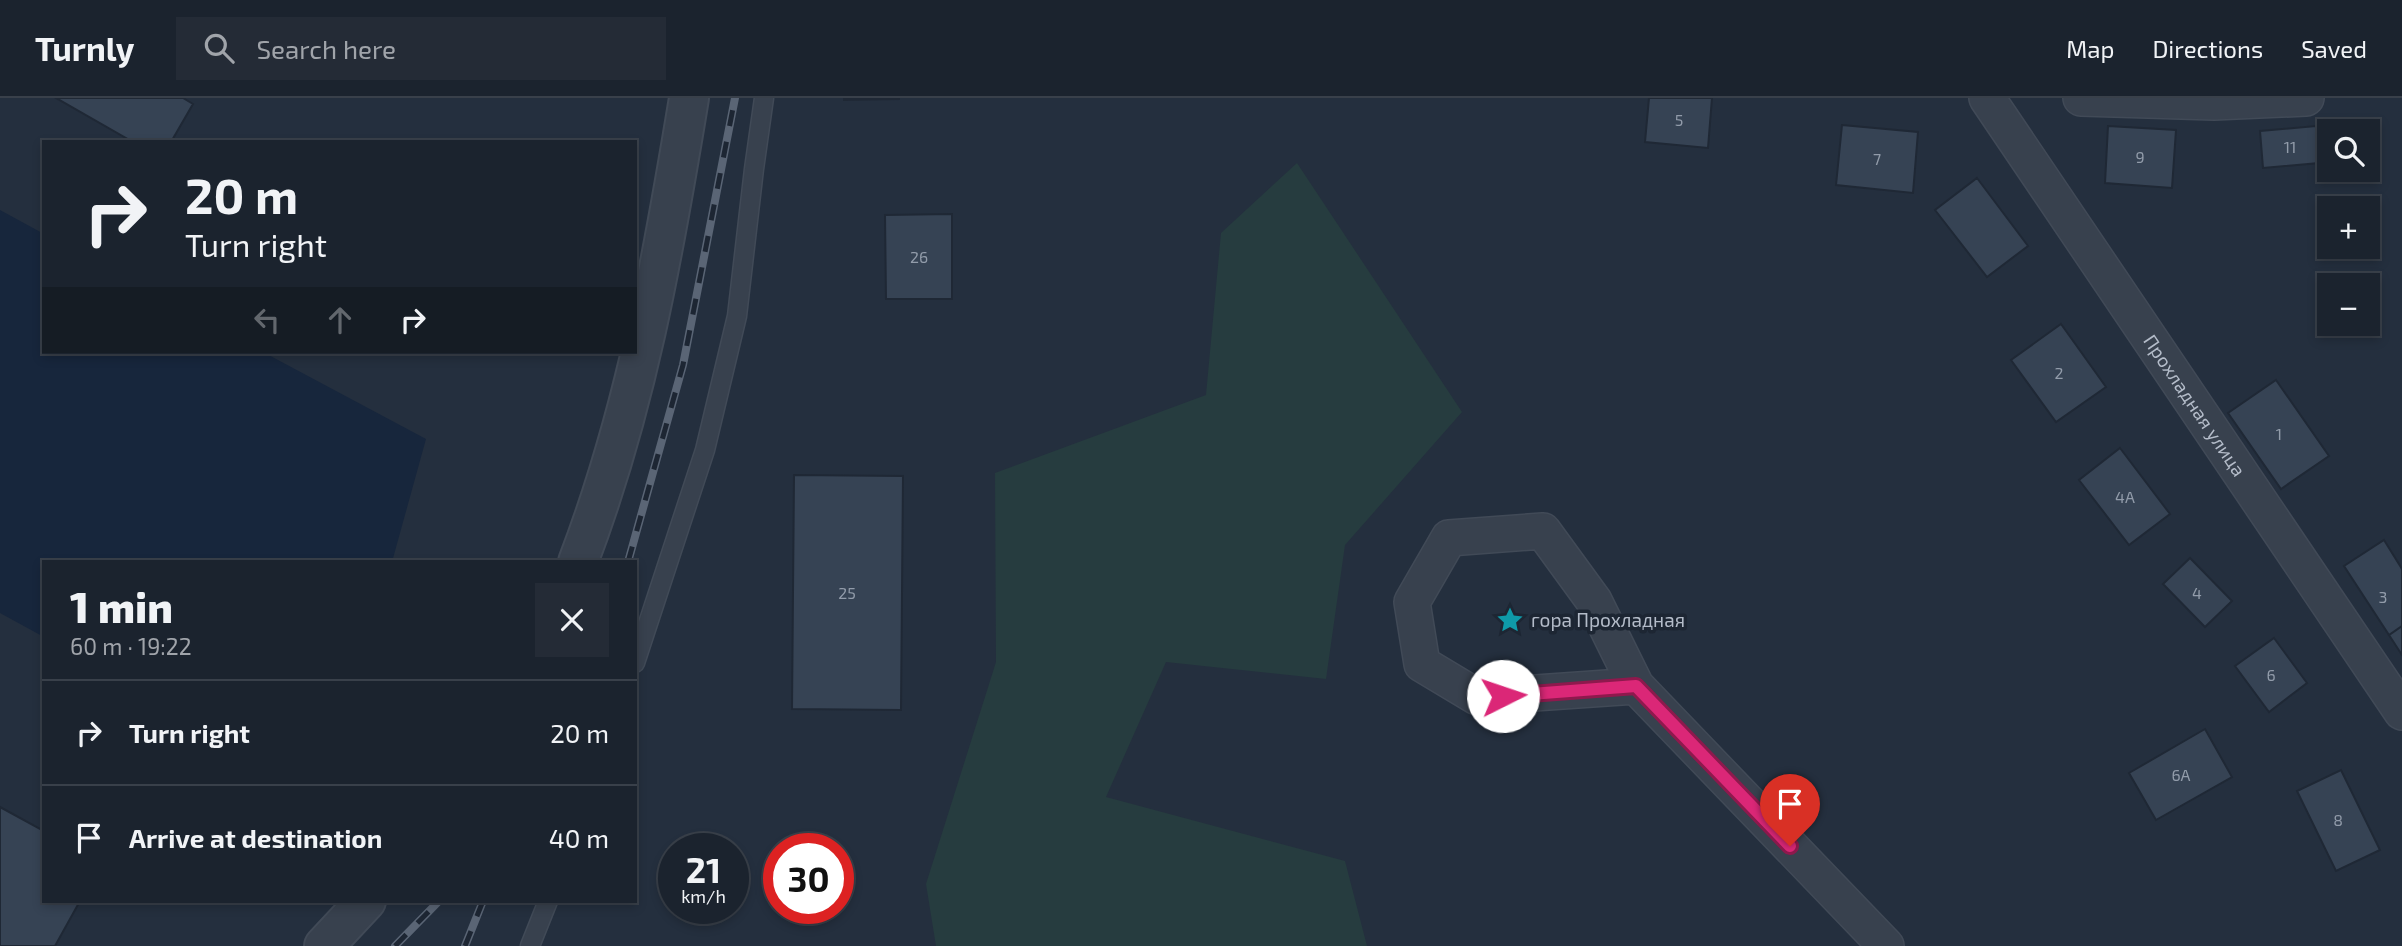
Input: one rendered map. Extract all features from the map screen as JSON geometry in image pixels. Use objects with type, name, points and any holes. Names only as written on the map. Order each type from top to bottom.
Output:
[{"type":"street","points":[[579,560],[633,392],[665,244],[689,98]]},
{"type":"street","name":"Прохладная улица","points":[[1987,98],[2402,712]]},
{"type":"street","points":[[2081,98],[2214,102],[2306,98]]},
{"type":"street","points":[[1636,686],[1477,697],[1422,664],[1412,602],[1449,538],[1542,531],[1594,601],[1636,686],[1886,946]]},
{"type":"street","points":[[324,946],[364,903]]},
{"type":"lane","points":[[637,657],[705,450],[737,316],[764,98]]},
{"type":"lane","points":[[530,946],[547,903]]},
{"type":"green space","points":[[1297,163],[1462,412],[1345,545],[1326,679],[1166,662],[1106,797],[1345,861],[1367,946],[936,946],[926,884],[996,662],[995,473],[1206,395],[1221,233]]},
{"type":"water","points":[[0,210],[42,233],[42,354],[267,354],[426,439],[393,560],[42,560],[42,636],[0,613]]},
{"type":"building","points":[[56,98],[183,98],[193,104],[172,140],[130,140]]},
{"type":"building","points":[[899,98],[899,99],[844,100]]},
{"type":"building","points":[[1649,98],[1712,98],[1708,148],[1645,142]]},
{"type":"building","points":[[1842,125],[1918,132],[1913,193],[1836,185]]},
{"type":"building","points":[[2108,126],[2176,130],[2172,188],[2105,183]]},
{"type":"building","points":[[2316,126],[2317,163],[2263,168],[2260,131]]},
{"type":"building","points":[[1977,178],[2028,246],[1987,277],[1935,210]]},
{"type":"building","points":[[952,214],[952,299],[886,299],[885,215]]},
{"type":"building","points":[[2061,324],[2106,387],[2056,422],[2011,360]]},
{"type":"building","points":[[2276,380],[2329,456],[2281,489],[2228,413]]},
{"type":"building","points":[[2120,448],[2170,514],[2129,545],[2079,480]]},
{"type":"building","points":[[794,475],[903,476],[901,710],[792,709]]},
{"type":"building","points":[[2384,540],[2402,569],[2402,626],[2389,635],[2344,566]]},
{"type":"building","points":[[2190,558],[2232,601],[2205,627],[2163,584]]},
{"type":"building","points":[[2402,626],[2402,655],[2389,635]]},
{"type":"building","points":[[2274,638],[2307,683],[2269,712],[2235,666]]},
{"type":"building","points":[[2205,729],[2232,777],[2156,820],[2129,773]]},
{"type":"building","points":[[2341,770],[2380,850],[2336,871],[2297,791]]},
{"type":"building","points":[[0,807],[42,830],[42,903],[79,903],[55,946],[0,946]]},
{"type":"railway","points":[[629,560],[683,365],[735,98]]},
{"type":"railway","points":[[395,946],[437,903]]},
{"type":"railway","points":[[465,946],[482,903]]},
{"type":"place","name":"гора Прохладная","points":[[1510,620]]},
{"type":"route","points":[[1503,696],[1636,686],[1790,846]]}]
